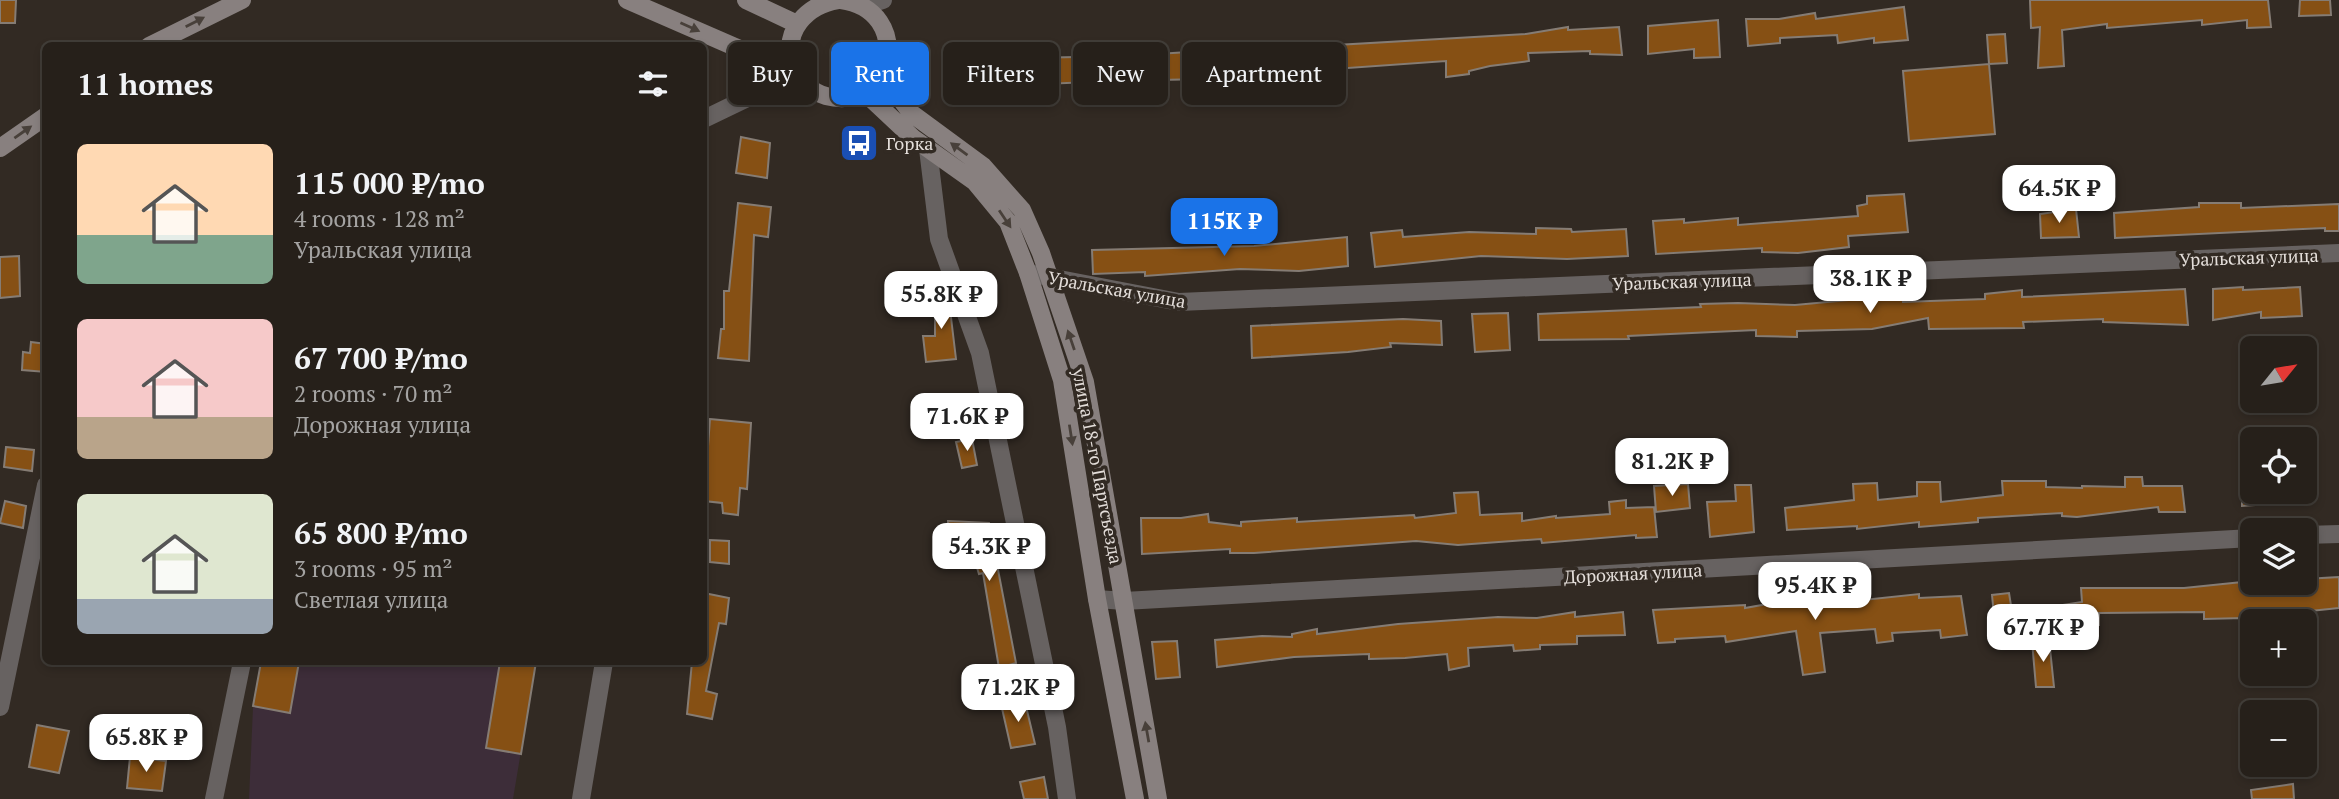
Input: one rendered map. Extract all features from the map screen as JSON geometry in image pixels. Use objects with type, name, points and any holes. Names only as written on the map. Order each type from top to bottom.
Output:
[{"type":"main road","points":[[157,42],[242,0]]},
{"type":"main road","points":[[627,0],[728,44]]},
{"type":"main road","points":[[746,0],[797,24]]},
{"type":"main road","points":[[792,42],[797,24],[815,6],[840,0],[864,6],[876,16],[888,42]]},
{"type":"main road","name":"улица 18-го Партсъезда","points":[[879,105],[928,149],[975,182],[1009,222],[1028,273],[1062,380],[1097,599],[1135,799]]},
{"type":"main road","name":"улица 18-го Партсъезда","points":[[905,105],[911,113],[983,166],[1022,210],[1050,278],[1085,382],[1158,799]]},
{"type":"main road","points":[[0,148],[42,119]]},
{"type":"street","points":[[864,6],[883,0]]},
{"type":"street","points":[[707,118],[733,105]]},
{"type":"street","points":[[928,149],[939,239],[980,353],[1057,727],[1068,799]]},
{"type":"street","name":"Уральская улица","points":[[1028,273],[1180,302],[2339,253]]},
{"type":"street","points":[[0,707],[42,504]]},
{"type":"street","points":[[2317,535],[2339,534]]},
{"type":"street","name":"Дорожная улица","points":[[1097,599],[1124,601],[2240,539]]},
{"type":"street","points":[[214,799],[241,665]]},
{"type":"street","points":[[580,799],[603,665]]},
{"type":"shaded area","points":[[260,665],[535,665],[513,799],[249,799],[253,707]]},
{"type":"building","points":[[0,0],[16,0],[15,23],[0,23]]},
{"type":"building","points":[[2030,0],[2268,0],[2271,27],[2247,28],[2247,20],[2202,25],[2202,20],[2107,28],[2107,24],[2062,30],[2064,66],[2038,68],[2040,27],[2031,28]]},
{"type":"building","points":[[2300,0],[2330,0],[2331,15],[2299,16]]},
{"type":"building","points":[[1904,7],[1908,40],[1874,43],[1874,38],[1838,43],[1837,35],[1780,38],[1780,43],[1748,46],[1746,19],[1779,19],[1815,13],[1816,19]]},
{"type":"building","points":[[1718,20],[1720,57],[1694,58],[1694,49],[1648,54],[1648,26]]},
{"type":"building","points":[[1568,27],[1568,30],[1619,27],[1622,55],[1590,54],[1590,51],[1528,53],[1529,61],[1490,66],[1469,71],[1469,74],[1446,77],[1446,61],[1346,68],[1346,44],[1526,34]]},
{"type":"building","points":[[2005,34],[2007,63],[1989,64],[1987,35]]},
{"type":"building","points":[[1182,52],[1182,80],[1168,80],[1168,53]]},
{"type":"building","points":[[1059,57],[1073,57],[1073,83],[1059,83]]},
{"type":"building","points":[[1989,64],[1995,134],[1909,141],[1903,71]]},
{"type":"building","points":[[741,137],[770,143],[767,178],[736,173]]},
{"type":"building","points":[[1904,194],[1908,232],[1848,236],[1849,247],[1798,253],[1762,252],[1762,248],[1656,254],[1653,221],[1684,219],[1684,223],[1738,218],[1738,225],[1858,216],[1857,206],[1867,204],[1867,196]]},
{"type":"building","points":[[738,203],[771,207],[768,237],[754,235],[749,361],[718,358],[721,329],[724,329],[724,291],[729,291]]},
{"type":"building","points":[[2199,203],[2241,203],[2241,208],[2339,204],[2339,231],[2325,231],[2325,228],[2115,238],[2114,213],[2199,207]]},
{"type":"building","points":[[2076,209],[2079,237],[2041,238],[2040,214]]},
{"type":"building","points":[[1536,228],[1571,229],[1572,232],[1626,229],[1628,256],[1567,259],[1481,256],[1375,267],[1371,233],[1402,230],[1403,237],[1469,232],[1536,234]]},
{"type":"building","points":[[1347,237],[1348,266],[1299,271],[1240,269],[1145,276],[1145,272],[1093,274],[1092,250],[1254,246]]},
{"type":"building","points":[[19,256],[20,296],[0,298],[0,257]]},
{"type":"building","points":[[2243,287],[2243,290],[2300,287],[2302,316],[2261,318],[2261,312],[2213,320],[2213,289]]},
{"type":"building","points":[[935,288],[945,288],[949,301],[956,359],[926,362],[923,336],[935,336]]},
{"type":"building","points":[[2185,289],[2188,325],[2103,322],[2103,319],[2023,322],[2024,328],[1929,329],[1928,318],[1872,329],[1797,331],[1797,337],[1756,336],[1756,330],[1628,336],[1629,339],[1539,340],[1538,314],[1701,307],[1700,304],[1795,305],[1903,295],[1903,302],[1985,299],[1985,294],[2022,290],[2022,297]]},
{"type":"building","points":[[1508,313],[1510,350],[1475,352],[1472,314]]},
{"type":"building","points":[[1403,319],[1441,321],[1442,345],[1390,343],[1391,347],[1348,352],[1252,358],[1251,326]]},
{"type":"building","points":[[31,342],[42,343],[42,372],[22,370],[23,352],[30,353]]},
{"type":"building","points":[[710,419],[751,423],[747,489],[740,488],[738,515],[723,513],[722,503],[707,501]]},
{"type":"building","points":[[972,439],[977,465],[962,468],[956,442]]},
{"type":"building","points":[[6,447],[34,450],[32,471],[4,467]]},
{"type":"building","points":[[2125,477],[2142,477],[2143,486],[2182,486],[2185,512],[2159,512],[2158,507],[2077,517],[2062,516],[2062,513],[1978,518],[1978,522],[1919,527],[1919,522],[1857,529],[1857,526],[1787,530],[1785,508],[1854,500],[1853,484],[1877,483],[1878,500],[1917,496],[1917,482],[1940,482],[1941,502],[2003,495],[2002,481],[2046,481],[2046,487],[2125,487]]},
{"type":"building","points":[[1688,484],[1690,508],[1656,512],[1654,486]]},
{"type":"building","points":[[1735,485],[1751,485],[1754,532],[1710,537],[1707,502],[1736,501]]},
{"type":"building","points":[[1478,492],[1480,515],[1522,513],[1522,521],[1556,516],[1610,514],[1609,502],[1626,500],[1626,508],[1654,507],[1657,537],[1636,538],[1636,535],[1542,543],[1541,539],[1458,545],[1416,541],[1254,553],[1230,553],[1230,549],[1142,554],[1141,518],[1181,518],[1208,514],[1209,522],[1241,526],[1241,522],[1297,518],[1297,522],[1414,515],[1415,518],[1456,513],[1454,493]]},
{"type":"building","points":[[5,501],[26,506],[23,528],[0,523]]},
{"type":"building","points":[[948,521],[989,523],[1016,663],[999,668],[983,573],[979,574],[968,538],[948,538]]},
{"type":"building","points":[[710,540],[729,541],[729,564],[710,562]]},
{"type":"building","points":[[2339,577],[2339,608],[2240,609],[2240,618],[2204,619],[2204,612],[2099,613],[2099,625],[2062,626],[2062,605],[2082,602],[2081,588],[2184,588],[2240,582],[2240,595],[2317,595],[2317,578]]},
{"type":"building","points":[[2009,593],[2014,624],[1995,626],[1992,595]]},
{"type":"building","points":[[707,594],[729,598],[726,624],[719,623],[706,691],[717,694],[712,719],[687,714],[692,665],[707,665]]},
{"type":"building","points":[[1919,594],[1919,598],[1961,596],[1967,635],[1941,638],[1940,630],[1892,633],[1893,641],[1877,643],[1875,629],[1820,633],[1825,672],[1803,675],[1796,631],[1726,642],[1725,636],[1675,639],[1675,642],[1658,643],[1653,610],[1745,605],[1745,608],[1779,602],[1780,605],[1835,603]]},
{"type":"building","points":[[1575,612],[1575,617],[1623,612],[1625,635],[1577,636],[1577,644],[1540,645],[1540,649],[1514,651],[1513,645],[1468,648],[1469,666],[1449,670],[1447,654],[1369,659],[1369,654],[1294,657],[1217,667],[1215,640],[1262,636],[1292,637],[1292,634],[1317,629],[1317,634],[1398,624],[1498,617],[1537,618]]},
{"type":"building","points":[[2049,639],[2054,687],[2036,687],[2032,641]]},
{"type":"building","points":[[1177,641],[1180,677],[1156,679],[1152,642]]},
{"type":"building","points":[[260,665],[298,665],[290,713],[253,706]]},
{"type":"building","points":[[500,665],[536,665],[521,754],[486,748]]},
{"type":"building","points":[[1024,698],[1035,744],[1011,748],[1001,704]]},
{"type":"building","points":[[37,725],[69,731],[59,773],[29,767]]},
{"type":"building","points":[[130,757],[166,761],[162,791],[127,788]]},
{"type":"building","points":[[1044,777],[1048,799],[1024,799],[1020,782]]},
{"type":"building","points":[[2293,784],[2294,799],[2252,799],[2251,790]]},
{"type":"place","name":"Горка","points":[[859,143]]}]
